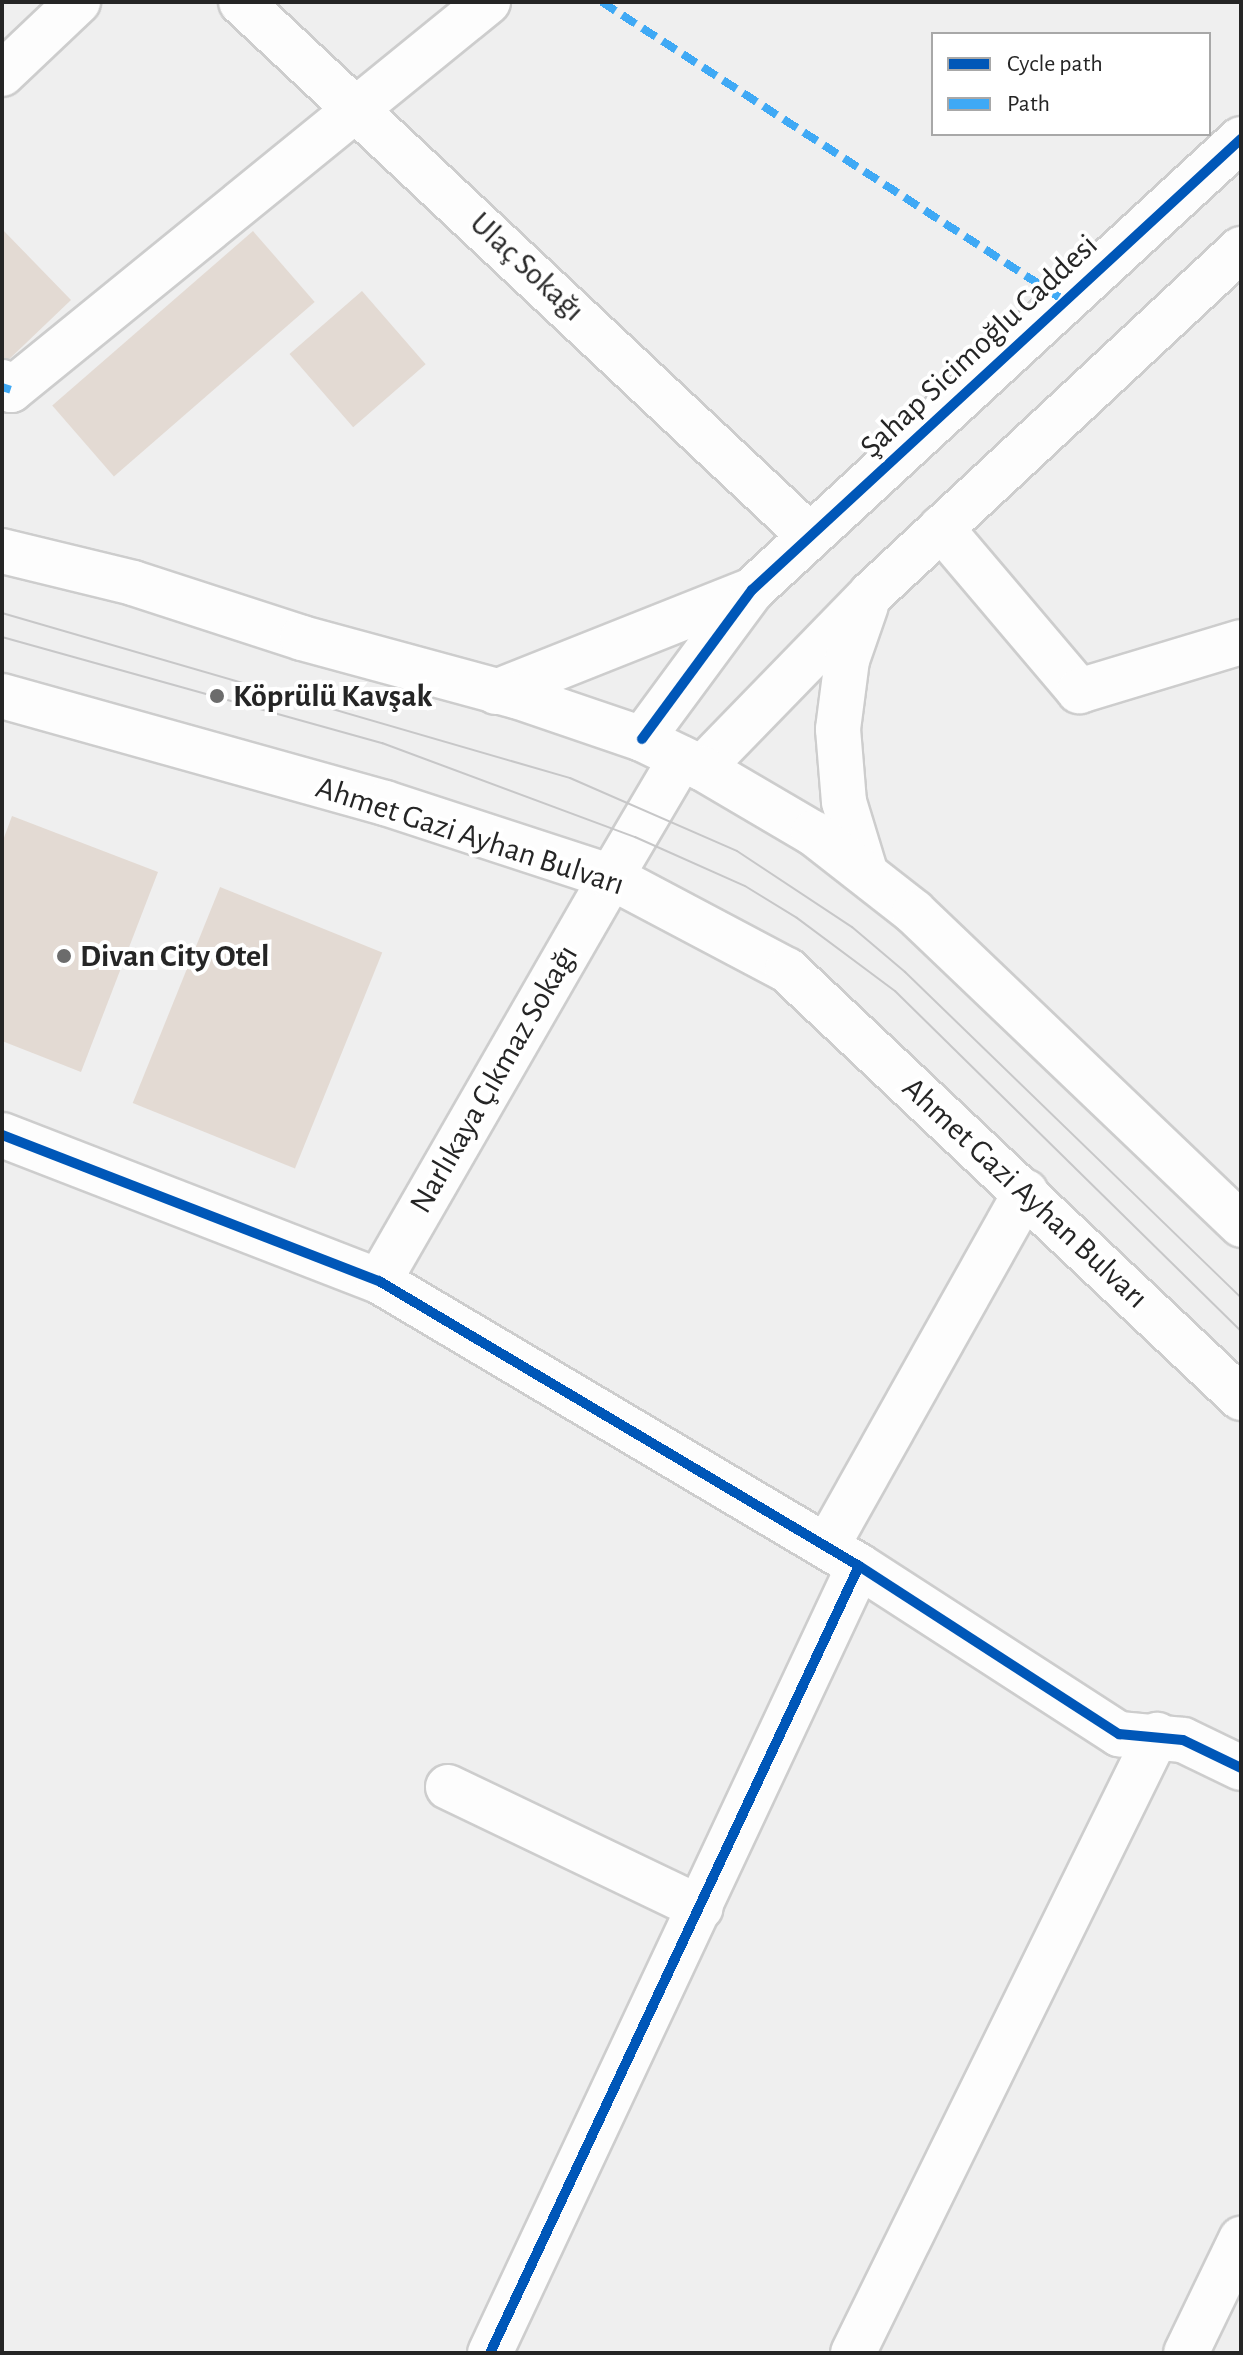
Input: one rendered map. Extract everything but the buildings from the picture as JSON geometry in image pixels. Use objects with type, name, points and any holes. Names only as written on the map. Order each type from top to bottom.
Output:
[{"type":"street","points":[[2,74],[78,2]]},
{"type":"street","name":"Ulaç Sokağı","points":[[241,2],[360,110],[810,536]]},
{"type":"street","points":[[2,382],[11,390],[360,110],[488,2]]},
{"type":"street","name":"Şahap Sicimoğlu Caddesi","points":[[752,590],[1241,139]]},
{"type":"street","points":[[692,763],[1241,249]]},
{"type":"street","points":[[941,528],[1079,691],[1241,642]]},
{"type":"street","points":[[2,551],[133,583],[496,692],[642,739],[692,763],[813,833],[914,912],[1241,1225]]},
{"type":"street","points":[[496,692],[752,590]]},
{"type":"street","points":[[642,739],[752,590]]},
{"type":"street","points":[[865,871],[844,802],[838,729],[847,660],[871,594]]},
{"type":"street","name":"Ahmet Gazi Ayhan Bulvarı","points":[[2,696],[385,803],[611,877],[787,970],[1026,1192],[1241,1398]]},
{"type":"street","name":"Narlıkaya Çıkmaz Sokağı","points":[[379,1281],[611,877],[692,763]]},
{"type":"street","points":[[2,1135],[379,1281],[843,1556],[1119,1734],[1157,1735],[1213,1751],[1241,1768]]},
{"type":"street","points":[[490,2353],[701,1908],[843,1556],[1026,1192]]},
{"type":"street","points":[[853,2353],[1157,1735]]},
{"type":"street","points":[[448,1787],[701,1908]]},
{"type":"street","points":[[1186,2353],[1241,2239]]},
{"type":"tram line","points":[[2,613],[570,778],[737,851],[852,927],[905,972],[1241,1298]]},
{"type":"tram line","points":[[2,637],[382,743],[635,837],[745,886],[797,918],[895,991],[1241,1331]]},
{"type":"marked path","points":[[602,2],[1065,301]]},
{"type":"marked path","points":[[2,387],[11,390]]},
{"type":"cycle path","points":[[642,739],[752,590],[1241,139]]},
{"type":"cycle path","points":[[2,1135],[379,1281],[859,1566],[1119,1734],[1183,1740],[1241,1768]]},
{"type":"cycle path","points":[[490,2353],[859,1566]]},
{"type":"place","name":"Köprülü Kavşak","points":[[217,696]]},
{"type":"place","name":"Divan City Otel","points":[[64,956]]}]
